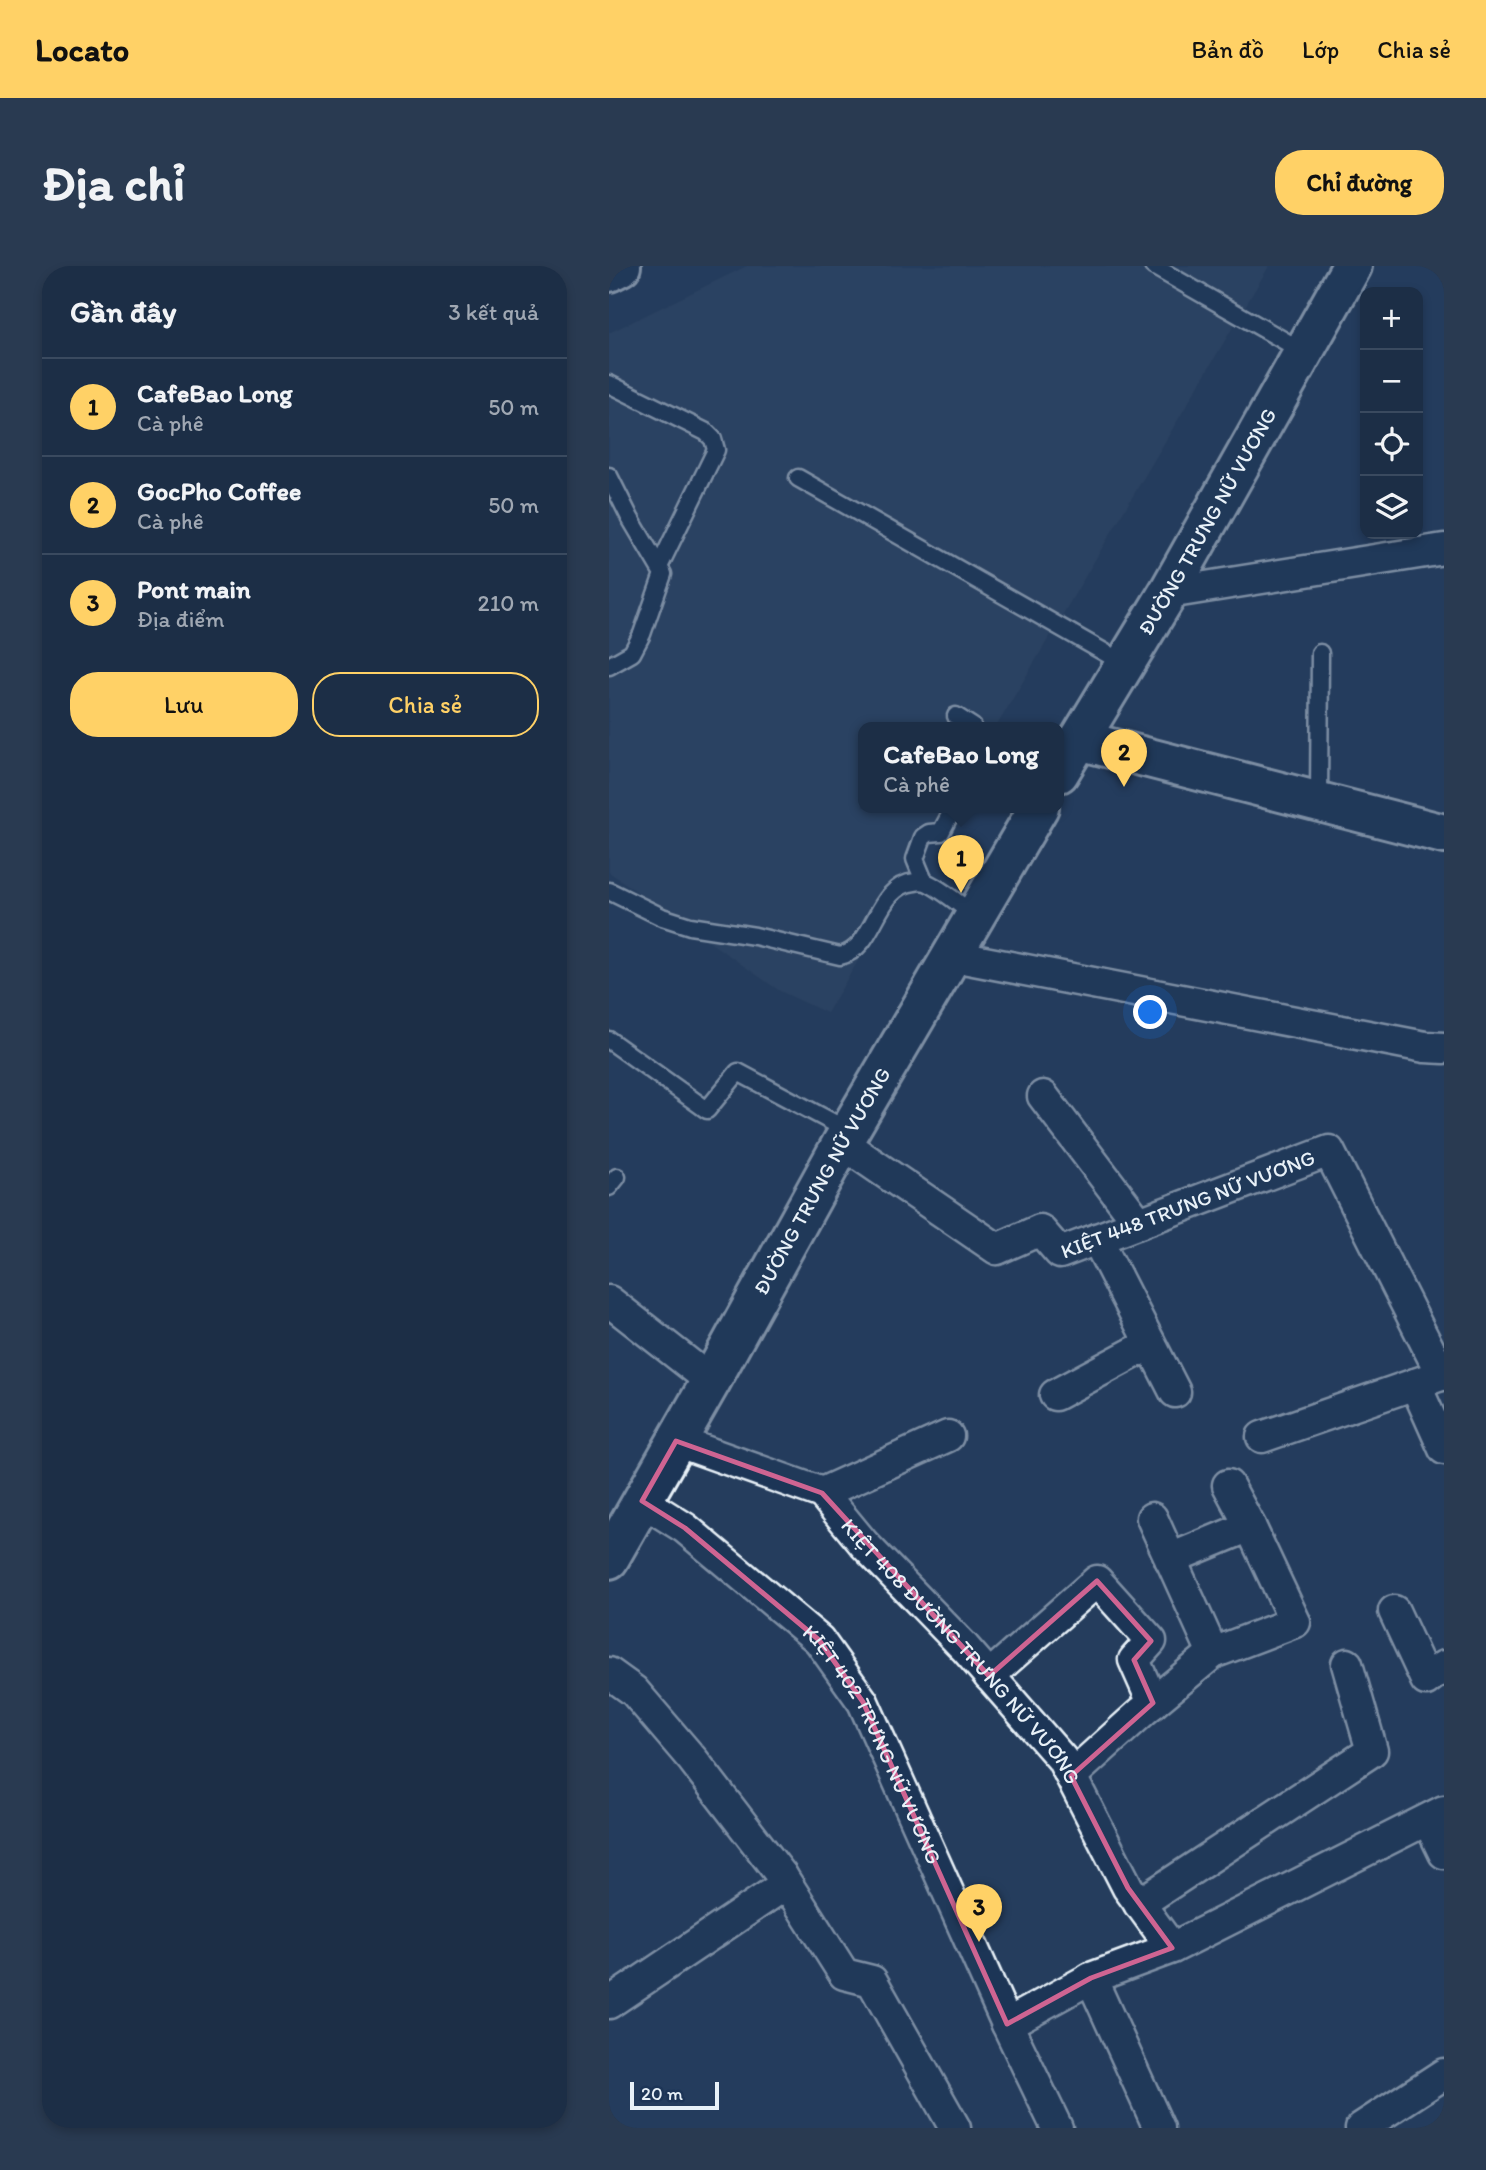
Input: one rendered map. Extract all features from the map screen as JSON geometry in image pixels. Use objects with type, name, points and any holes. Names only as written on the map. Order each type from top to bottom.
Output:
[{"type":"main road","points":[[609,272],[621,266]]},
{"type":"main road","name":"ĐƯỜNG TRƯNG NỮ VƯƠNG","points":[[1064,765],[1168,593],[1352,266]]},
{"type":"main road","points":[[1079,740],[1444,834]]},
{"type":"main road","name":"ĐƯỜNG TRƯNG NỮ VƯƠNG","points":[[621,1525],[676,1441],[711,1381],[845,1137],[1036,813]]},
{"type":"street","points":[[1168,593],[1444,549]]},
{"type":"street","points":[[953,956],[1411,1044],[1444,1048]]},
{"type":"street","points":[[1043,1096],[1139,1223]]},
{"type":"street","name":"KIỆT 448 TRƯNG NỮ VƯƠNG","points":[[845,1137],[997,1249],[1040,1230],[1060,1253],[1329,1151],[1434,1378]]},
{"type":"street","points":[[1097,1239],[1175,1392]]},
{"type":"street","points":[[609,1301],[711,1381]]},
{"type":"street","points":[[1055,1395],[1150,1344]]},
{"type":"street","points":[[1262,1437],[1434,1378],[1444,1449]]},
{"type":"street","points":[[676,1441],[822,1493],[948,1437]]},
{"type":"street","points":[[1071,1776],[1213,1653],[1295,1622],[1228,1485]]},
{"type":"street","name":"KIỆT 408 ĐƯỜNG TRƯNG NỮ VƯƠNG","points":[[822,1493],[864,1544],[965,1648],[1062,1759],[1128,1888],[1172,1948]]},
{"type":"street","points":[[1151,1518],[1213,1653]]},
{"type":"street","name":"KIỆT 402 TRƯNG NỮ VƯƠNG","points":[[621,1525],[685,1528],[819,1640],[863,1702],[1007,2024],[1057,2128]]},
{"type":"street","points":[[1170,1559],[1250,1526]]},
{"type":"street","points":[[989,1676],[1097,1581],[1151,1641],[1134,1660],[1153,1703]]},
{"type":"street","points":[[1394,1611],[1426,1680],[1444,1666]]},
{"type":"street","points":[[1139,1904],[1372,1751],[1347,1664]]},
{"type":"street","points":[[609,1674],[634,1691],[701,1770],[782,1876],[844,1974],[872,1981],[955,2128]]},
{"type":"street","points":[[1007,2024],[1091,1978],[1172,1948],[1436,1815],[1444,1853]]},
{"type":"street","points":[[609,2003],[780,1888],[782,1876]]},
{"type":"street","points":[[1091,1978],[1159,2128]]},
{"type":"street","points":[[1361,2128],[1444,2074]]},
{"type":"lane","points":[[1153,266],[1304,352]]},
{"type":"lane","points":[[609,384],[706,432],[713,439],[716,450],[660,565]]},
{"type":"lane","points":[[609,476],[663,574],[661,585],[632,653],[609,666]]},
{"type":"lane","points":[[798,478],[1125,664]]},
{"type":"lane","points":[[1319,802],[1320,653]]},
{"type":"lane","points":[[956,716],[965,722]]},
{"type":"lane","points":[[951,813],[941,832],[929,833],[923,837],[915,859],[924,881],[977,916]]},
{"type":"lane","points":[[609,891],[662,917],[690,926],[755,936],[840,956],[857,947],[894,888],[908,882],[924,881]]},
{"type":"lane","points":[[609,1040],[707,1110],[738,1072],[845,1137]]},
{"type":"highlighted area","points":[[676,1441],[822,1493],[989,1676],[1097,1581],[1151,1641],[1134,1660],[1153,1703],[1071,1776],[1128,1888],[1172,1948],[1091,1978],[1007,2024],[863,1702],[819,1640],[685,1528],[642,1501]]},
{"type":"shaded area","points":[[747,266],[1269,266],[999,722],[858,722],[858,813],[945,813],[827,1013],[780,991],[609,872],[609,333]]},
{"type":"place","name":"GocPho Coffee","points":[[1124,787]]},
{"type":"place","name":"CafeBao Long","points":[[961,893]]},
{"type":"place","name":"Pont main","points":[[979,1942]]}]
